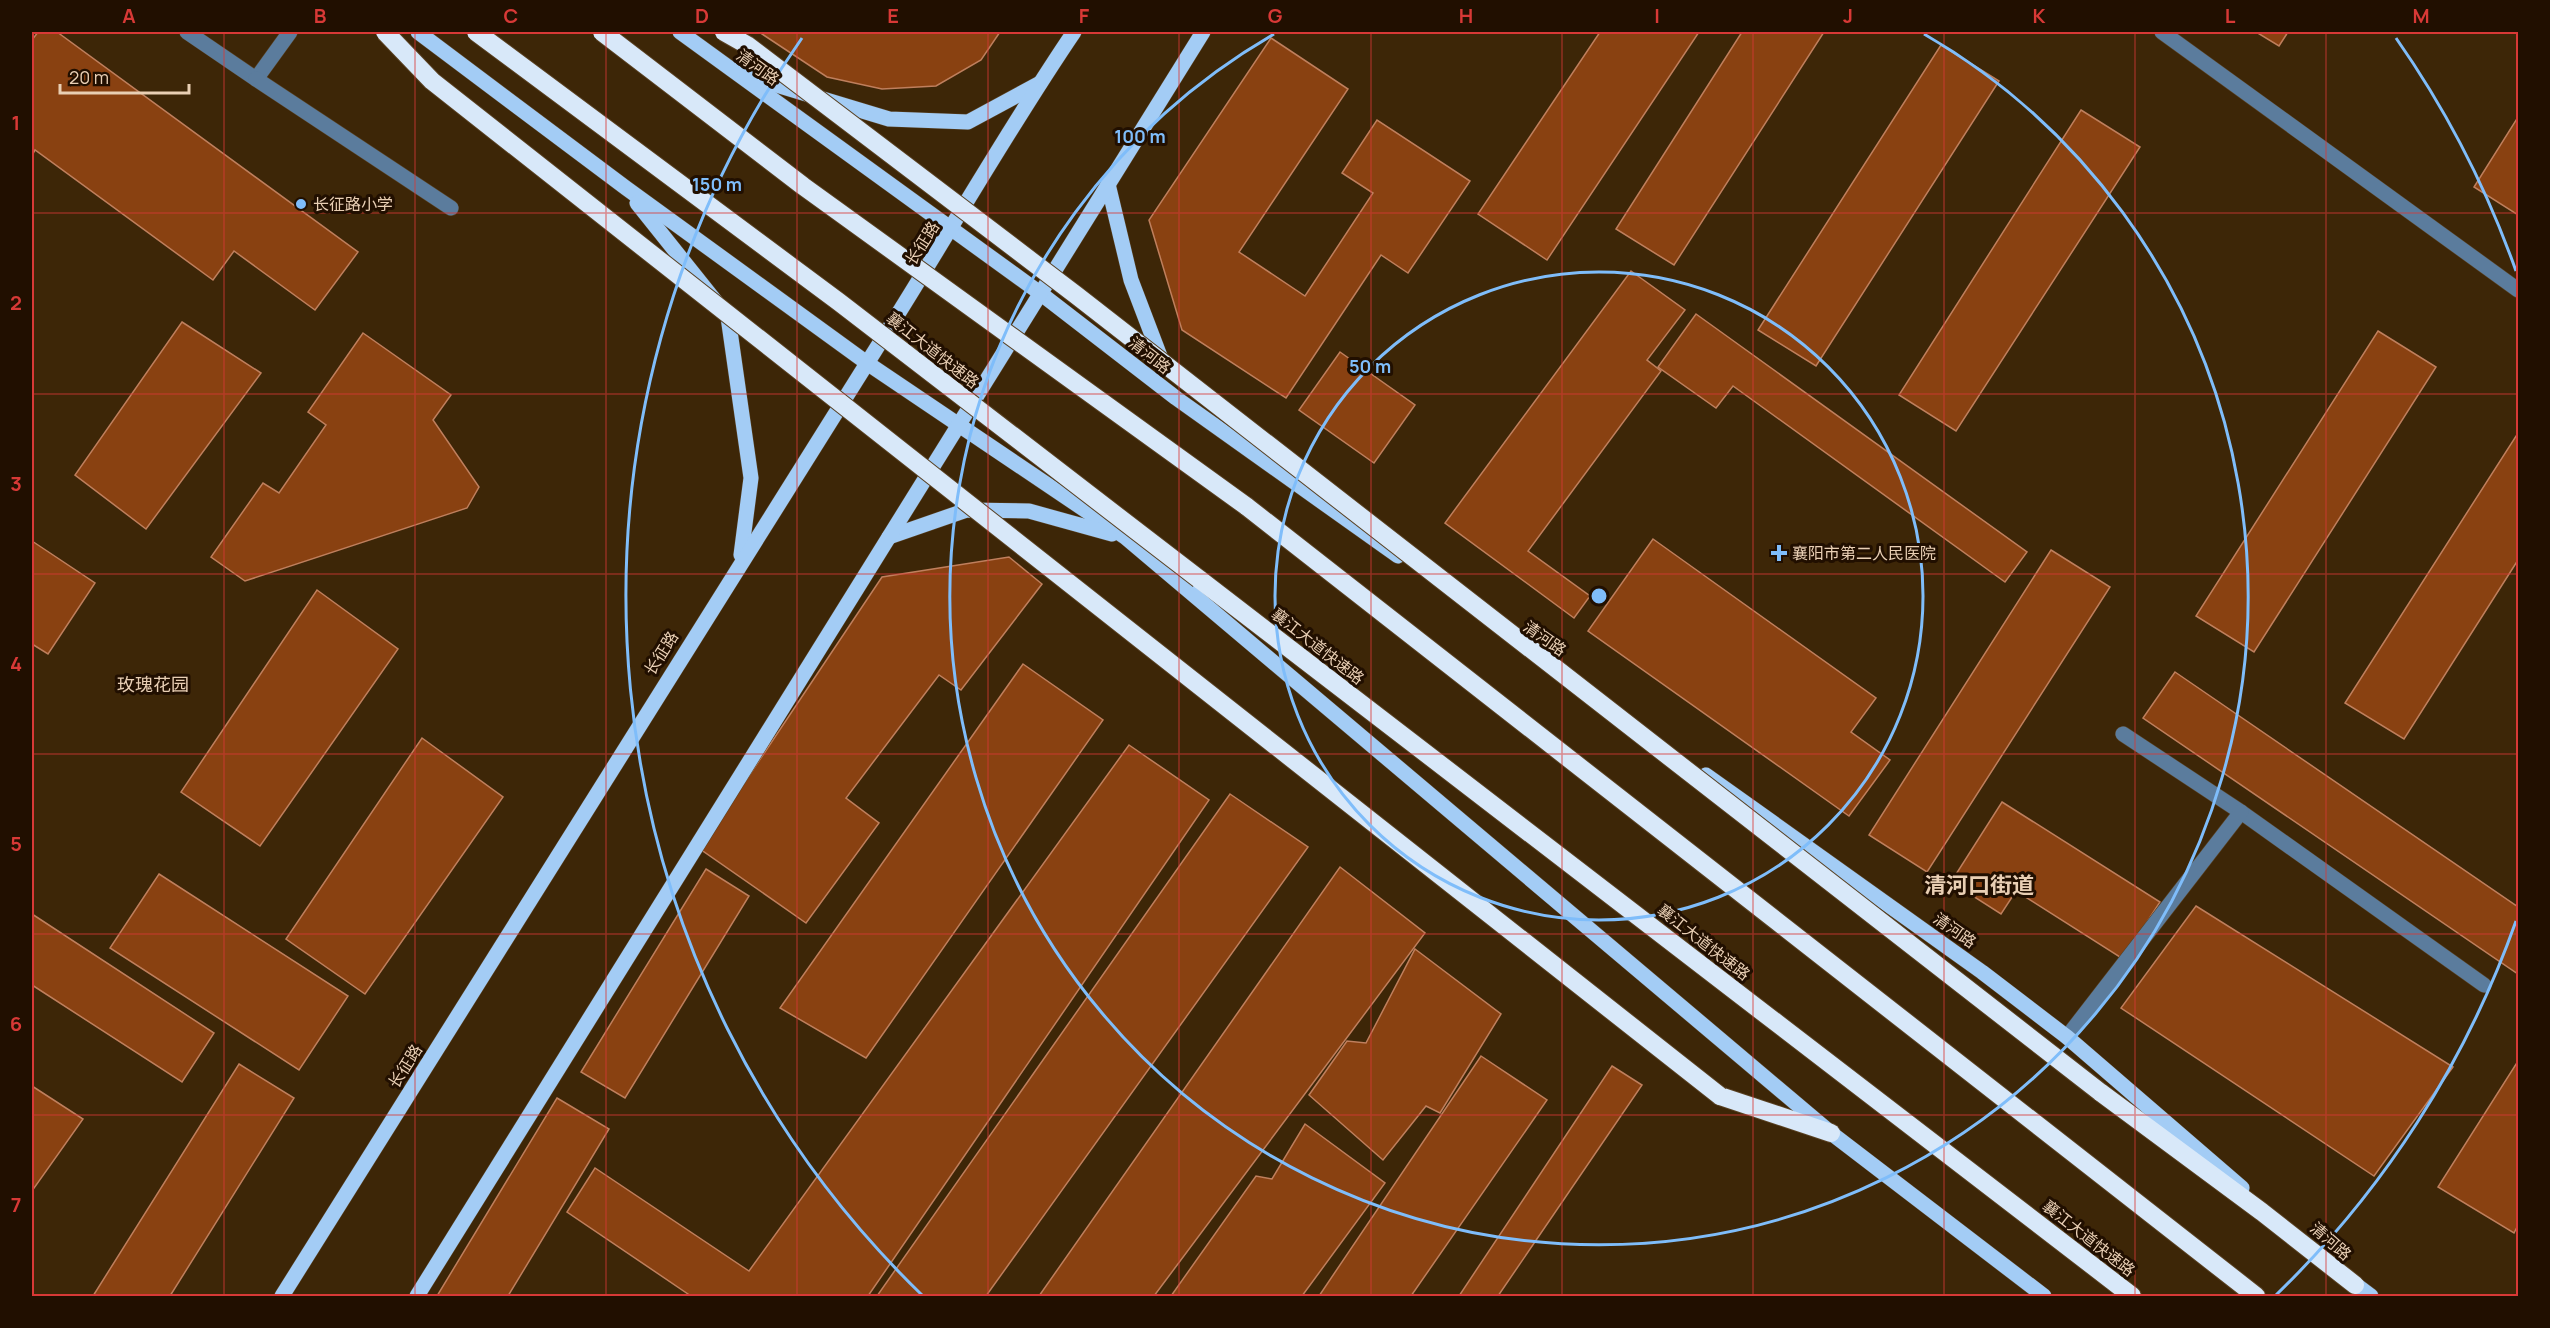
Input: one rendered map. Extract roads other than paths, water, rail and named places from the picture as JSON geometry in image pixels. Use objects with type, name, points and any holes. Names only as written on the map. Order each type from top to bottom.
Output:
[{"type":"highway","points":[[386,32],[432,81],[1720,1096],[1831,1133]]},
{"type":"highway","name":"襄江大道快速路","points":[[476,32],[848,309],[2132,1296]]},
{"type":"highway","points":[[602,32],[803,186],[1246,506],[2256,1296]]},
{"type":"highway","points":[[724,32],[747,45],[1085,302],[2100,1092],[2262,1212],[2355,1285]]},
{"type":"main road","points":[[418,32],[626,188],[867,363],[1125,537],[1831,1133],[2044,1296]]},
{"type":"main road","name":"清河路","points":[[680,32],[1040,293],[1176,398],[1982,972],[2067,1037],[2355,1285],[2371,1296]]},
{"type":"main road","name":"长征路","points":[[282,1296],[1074,32]]},
{"type":"main road","points":[[417,1296],[1203,32]]},
{"type":"main road","points":[[734,73],[889,119],[968,122],[1040,83]]},
{"type":"main road","points":[[1108,184],[1131,280],[1176,398]]},
{"type":"main road","points":[[626,188],[728,317],[751,477],[740,562]]},
{"type":"main road","points":[[889,537],[967,510],[1029,511],[1125,537]]},
{"type":"street","points":[[188,32],[451,208]]},
{"type":"street","points":[[256,79],[290,32]]},
{"type":"street","points":[[2162,32],[2518,290]]},
{"type":"street","points":[[2123,734],[2241,812],[2484,984]]},
{"type":"street","points":[[2067,1037],[2241,812]]},
{"type":"place","name":"长征路小学","points":[[301,204]]},
{"type":"place","name":"襄阳市第二人民医院","points":[[1779,553]]},
{"type":"district","name":"玫瑰花园","points":[[153,685]]},
{"type":"district","name":"清河口街道","points":[[1979,885]]}]
